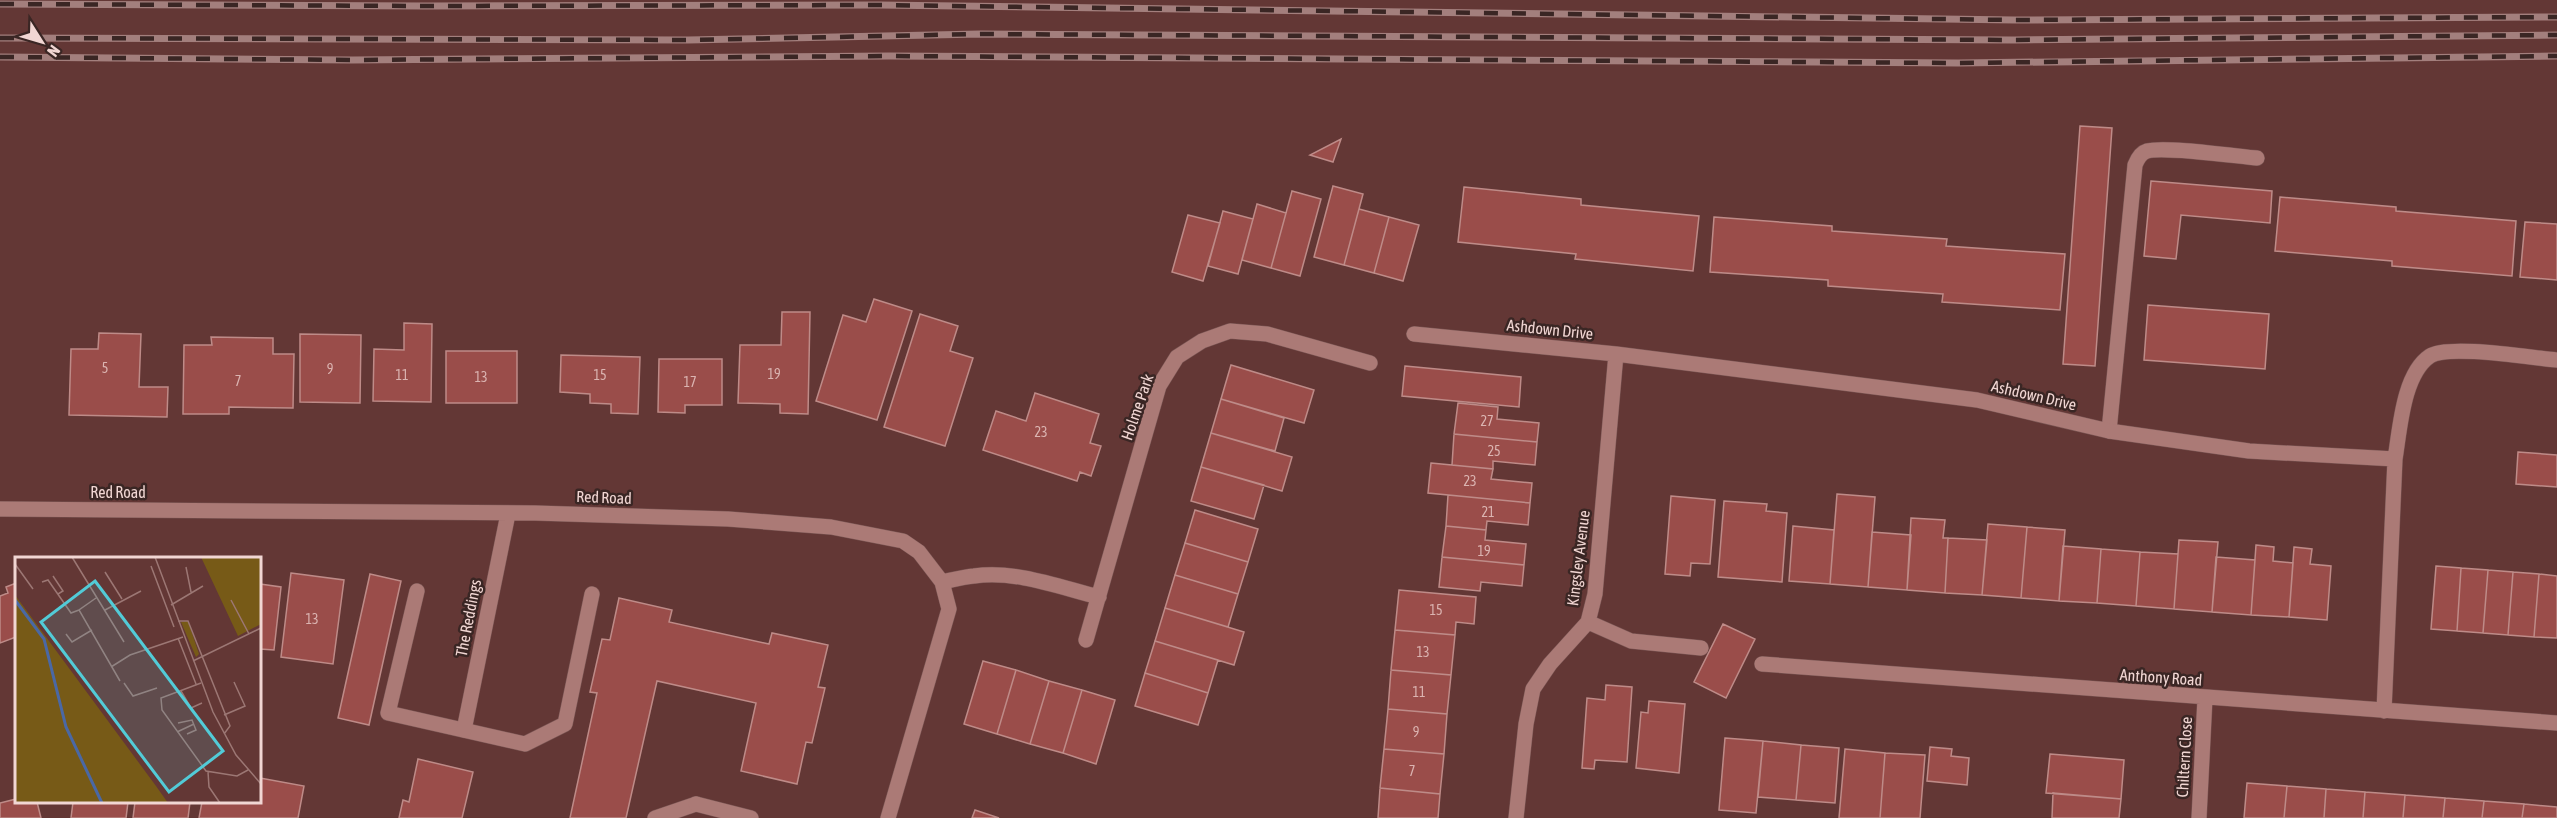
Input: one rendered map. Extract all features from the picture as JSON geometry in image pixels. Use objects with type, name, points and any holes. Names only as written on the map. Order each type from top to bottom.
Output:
[{"type":"street","points":[[2109,430],[2135,165],[2138,157],[2146,151],[2165,151],[2257,158]]},
{"type":"street","name":"Holme Park","points":[[1086,640],[1159,386],[1177,357],[1202,341],[1230,331],[1267,334],[1370,363]]},
{"type":"street","name":"Ashdown Drive","points":[[1414,334],[1616,354],[1977,400],[2109,430],[2249,451],[2395,459]]},
{"type":"street","points":[[2384,711],[2395,459],[2404,401],[2414,375],[2430,356],[2450,350],[2557,360]]},
{"type":"street","name":"Kingsley Avenue","points":[[1516,818],[1526,724],[1533,689],[1550,664],[1588,622],[1594,594],[1616,354]]},
{"type":"street","name":"Red Road","points":[[0,509],[508,514],[728,519],[831,527],[903,541],[919,552],[942,582],[949,609],[888,818]]},
{"type":"street","name":"The Reddings","points":[[464,730],[508,514]]},
{"type":"street","points":[[942,582],[975,575],[1002,575],[1024,578],[1099,597]]},
{"type":"street","points":[[417,591],[388,713],[525,744],[565,724],[592,594]]},
{"type":"street","points":[[1588,622],[1631,641],[1701,648]]},
{"type":"street","name":"Anthony Road","points":[[1762,664],[2557,723]]},
{"type":"street","name":"Chiltern Close","points":[[2199,818],[2205,698]]},
{"type":"street","points":[[655,818],[696,804],[751,818]]},
{"type":"building","points":[[2080,126],[2112,128],[2095,366],[2063,364]]},
{"type":"building","points":[[1341,139],[1333,162],[1310,155]]},
{"type":"building","points":[[2151,181],[2272,191],[2270,223],[2181,215],[2176,259],[2144,256]]},
{"type":"building","points":[[1333,186],[1363,194],[1344,265],[1314,257]]},
{"type":"building","points":[[1464,187],[1581,199],[1581,205],[1699,216],[1693,271],[1575,259],[1576,254],[1458,242]]},
{"type":"building","points":[[1292,191],[1321,199],[1300,276],[1271,268]]},
{"type":"building","points":[[2280,197],[2396,207],[2396,211],[2516,221],[2512,276],[2392,266],[2392,261],[2275,251]]},
{"type":"building","points":[[1257,204],[1286,213],[1271,268],[1242,260]]},
{"type":"building","points":[[1359,209],[1389,217],[1374,273],[1344,265]]},
{"type":"building","points":[[1223,211],[1253,219],[1238,274],[1208,266]]},
{"type":"building","points":[[1188,215],[1220,223],[1203,281],[1172,272]]},
{"type":"building","points":[[1389,217],[1419,225],[1403,281],[1374,273]]},
{"type":"building","points":[[1714,217],[1832,226],[1832,231],[1947,239],[1946,246],[2065,254],[2060,310],[1942,302],[1943,294],[1828,286],[1828,280],[1710,272]]},
{"type":"building","points":[[2525,222],[2557,224],[2557,280],[2520,277]]},
{"type":"building","points":[[874,299],[912,311],[877,420],[816,401],[843,315],[866,322]]},
{"type":"building","points":[[2148,305],[2269,314],[2265,369],[2144,360]]},
{"type":"building","points":[[782,312],[810,312],[808,414],[780,413],[780,404],[738,403],[740,345],[781,345]]},
{"type":"building","points":[[920,314],[958,326],[950,351],[973,358],[945,446],[884,427]]},
{"type":"building","points":[[404,323],[432,324],[431,402],[373,401],[374,349],[404,350]]},
{"type":"building","points":[[99,333],[141,334],[139,387],[168,387],[167,417],[69,415],[71,349],[98,349]]},
{"type":"building","points":[[300,334],[361,335],[360,403],[300,402]]},
{"type":"building","points":[[211,337],[273,338],[273,354],[294,354],[293,408],[229,407],[229,414],[183,414],[184,345],[212,345]]},
{"type":"building","points":[[446,351],[517,351],[517,403],[446,403]]},
{"type":"building","points":[[561,355],[640,357],[638,414],[611,413],[611,404],[590,403],[590,394],[560,392]]},
{"type":"building","points":[[659,359],[722,359],[722,405],[685,405],[685,413],[658,412]]},
{"type":"building","points":[[1231,365],[1314,390],[1304,423],[1221,399]]},
{"type":"building","points":[[1405,366],[1521,377],[1519,407],[1402,396]]},
{"type":"building","points":[[1035,393],[1099,414],[1090,443],[1101,446],[1091,476],[1080,472],[1077,481],[983,450],[996,411],[1026,421]]},
{"type":"building","points":[[1221,399],[1284,418],[1275,451],[1211,433]]},
{"type":"building","points":[[1458,403],[1498,407],[1497,419],[1539,423],[1537,442],[1454,434]]},
{"type":"building","points":[[1211,433],[1292,457],[1282,491],[1201,467]]},
{"type":"building","points":[[1454,434],[1537,442],[1535,465],[1493,461],[1493,469],[1452,465]]},
{"type":"building","points":[[2518,452],[2557,455],[2557,487],[2516,484]]},
{"type":"building","points":[[1431,463],[1493,469],[1491,479],[1532,483],[1530,503],[1428,493]]},
{"type":"building","points":[[1201,467],[1264,485],[1254,519],[1191,501]]},
{"type":"building","points":[[1837,494],[1875,497],[1868,587],[1830,584]]},
{"type":"building","points":[[1448,495],[1530,503],[1528,525],[1487,521],[1486,530],[1446,526]]},
{"type":"building","points":[[1671,496],[1715,500],[1710,564],[1691,563],[1690,576],[1665,574]]},
{"type":"building","points":[[1724,501],[1767,504],[1766,511],[1787,513],[1782,582],[1718,577]]},
{"type":"building","points":[[1195,510],[1258,529],[1248,562],[1185,543]]},
{"type":"building","points":[[1911,518],[1945,520],[1943,538],[1948,538],[1945,593],[1907,590]]},
{"type":"building","points":[[1988,524],[2027,527],[2021,598],[1982,595]]},
{"type":"building","points":[[1446,526],[1486,530],[1485,540],[1526,544],[1524,565],[1442,557]]},
{"type":"building","points":[[1793,526],[1834,530],[1830,584],[1789,581]]},
{"type":"building","points":[[2027,527],[2065,530],[2059,601],[2021,598]]},
{"type":"building","points":[[1872,532],[1911,535],[1907,590],[1868,587]]},
{"type":"building","points":[[1948,538],[1987,540],[1982,595],[1945,593]]},
{"type":"building","points":[[2179,540],[2218,542],[2212,612],[2174,609]]},
{"type":"building","points":[[1185,543],[1248,562],[1238,594],[1175,575]]},
{"type":"building","points":[[2256,545],[2274,547],[2273,561],[2293,563],[2289,617],[2251,615]]},
{"type":"building","points":[[2063,546],[2101,549],[2097,603],[2059,601]]},
{"type":"building","points":[[2294,547],[2312,549],[2310,564],[2331,566],[2327,620],[2289,617]]},
{"type":"building","points":[[2101,549],[2140,552],[2136,606],[2097,603]]},
{"type":"building","points":[[2140,552],[2178,554],[2174,609],[2136,606]]},
{"type":"building","points":[[1442,557],[1524,565],[1522,586],[1481,582],[1480,591],[1439,587]]},
{"type":"building","points":[[2216,557],[2255,560],[2251,615],[2212,612]]},
{"type":"building","points":[[2436,566],[2461,568],[2457,631],[2431,629]]},
{"type":"building","points":[[2461,568],[2488,570],[2483,633],[2457,631]]},
{"type":"building","points":[[2488,570],[2513,572],[2508,635],[2483,633]]},
{"type":"building","points":[[2513,572],[2539,574],[2534,637],[2508,635]]},
{"type":"building","points":[[291,573],[344,580],[333,664],[281,657]]},
{"type":"building","points":[[370,574],[401,581],[369,725],[338,718]]},
{"type":"building","points":[[2539,574],[2557,576],[2557,638],[2534,637]]},
{"type":"building","points":[[1175,575],[1238,594],[1228,627],[1165,608]]},
{"type":"building","points":[[15,583],[15,637],[0,643],[0,596],[8,593],[6,587]]},
{"type":"building","points":[[261,584],[281,587],[274,650],[261,649]]},
{"type":"building","points":[[1399,590],[1476,597],[1474,624],[1456,622],[1455,635],[1395,630]]},
{"type":"building","points":[[619,598],[672,610],[669,622],[769,644],[772,633],[828,645],[818,687],[825,688],[812,743],[806,742],[797,784],[741,771],[756,703],[657,681],[626,818],[570,818],[597,693],[590,692],[602,639],[610,640]]},
{"type":"building","points":[[1165,608],[1244,632],[1234,665],[1155,641]]},
{"type":"building","points":[[1723,624],[1755,639],[1726,698],[1694,682]]},
{"type":"building","points":[[1395,630],[1455,635],[1451,675],[1391,670]]},
{"type":"building","points":[[1155,641],[1218,660],[1208,693],[1145,673]]},
{"type":"building","points":[[983,661],[1016,670],[997,734],[964,724]]},
{"type":"building","points":[[1016,670],[1049,681],[1030,744],[997,734]]},
{"type":"building","points":[[1391,670],[1451,675],[1447,714],[1388,709]]},
{"type":"building","points":[[1145,673],[1208,693],[1198,725],[1135,706]]},
{"type":"building","points":[[1049,681],[1082,690],[1063,753],[1030,744]]},
{"type":"building","points":[[1606,685],[1632,687],[1627,762],[1595,760],[1594,769],[1582,768],[1587,698],[1605,700]]},
{"type":"building","points":[[1082,690],[1115,700],[1096,764],[1063,753]]},
{"type":"building","points":[[1649,701],[1685,704],[1679,773],[1636,768],[1641,712],[1648,713]]},
{"type":"building","points":[[1388,709],[1447,714],[1444,754],[1384,749]]},
{"type":"building","points":[[1725,738],[1763,741],[1756,813],[1719,810]]},
{"type":"building","points":[[1763,741],[1801,745],[1796,800],[1758,797]]},
{"type":"building","points":[[1801,745],[1839,748],[1835,803],[1796,800]]},
{"type":"building","points":[[1930,747],[1952,749],[1951,756],[1969,758],[1967,785],[1927,781]]},
{"type":"building","points":[[1384,749],[1444,754],[1440,794],[1380,788]]},
{"type":"building","points":[[1845,749],[1885,753],[1880,818],[1839,818]]},
{"type":"building","points":[[1885,753],[1925,755],[1920,818],[1880,818]]},
{"type":"building","points":[[2050,754],[2124,760],[2121,799],[2046,793]]},
{"type":"building","points":[[418,759],[473,772],[462,818],[399,818],[403,800],[409,802]]},
{"type":"building","points":[[261,778],[304,786],[298,818],[199,818],[202,803],[261,803]]},
{"type":"building","points":[[2247,783],[2287,786],[2284,818],[2244,818]]},
{"type":"building","points":[[2287,786],[2326,789],[2324,818],[2284,818]]},
{"type":"building","points":[[1380,788],[1440,794],[1438,818],[1378,818]]},
{"type":"building","points":[[2326,789],[2365,792],[2363,818],[2324,818]]},
{"type":"building","points":[[2365,792],[2405,795],[2403,818],[2363,818]]},
{"type":"building","points":[[2053,793],[2121,799],[2119,818],[2052,818]]},
{"type":"building","points":[[2405,795],[2445,798],[2443,818],[2403,818]]},
{"type":"building","points":[[2445,798],[2484,801],[2482,818],[2443,818]]},
{"type":"building","points":[[15,799],[15,803],[37,803],[41,818],[0,818],[0,803]]},
{"type":"building","points":[[2484,801],[2524,804],[2522,818],[2482,818]]},
{"type":"building","points":[[73,803],[128,803],[126,818],[71,818]]},
{"type":"building","points":[[135,803],[190,803],[188,818],[133,818]]},
{"type":"building","points":[[2524,804],[2557,807],[2557,818],[2522,818]]},
{"type":"building","points":[[975,810],[999,818],[972,818]]},
{"type":"railway","points":[[0,4],[879,5],[2015,20],[2557,17]]},
{"type":"railway","points":[[0,38],[688,40],[980,34],[2014,40],[2557,35]]},
{"type":"railway","points":[[0,57],[352,60],[890,56],[1958,63],[2557,56]]}]
